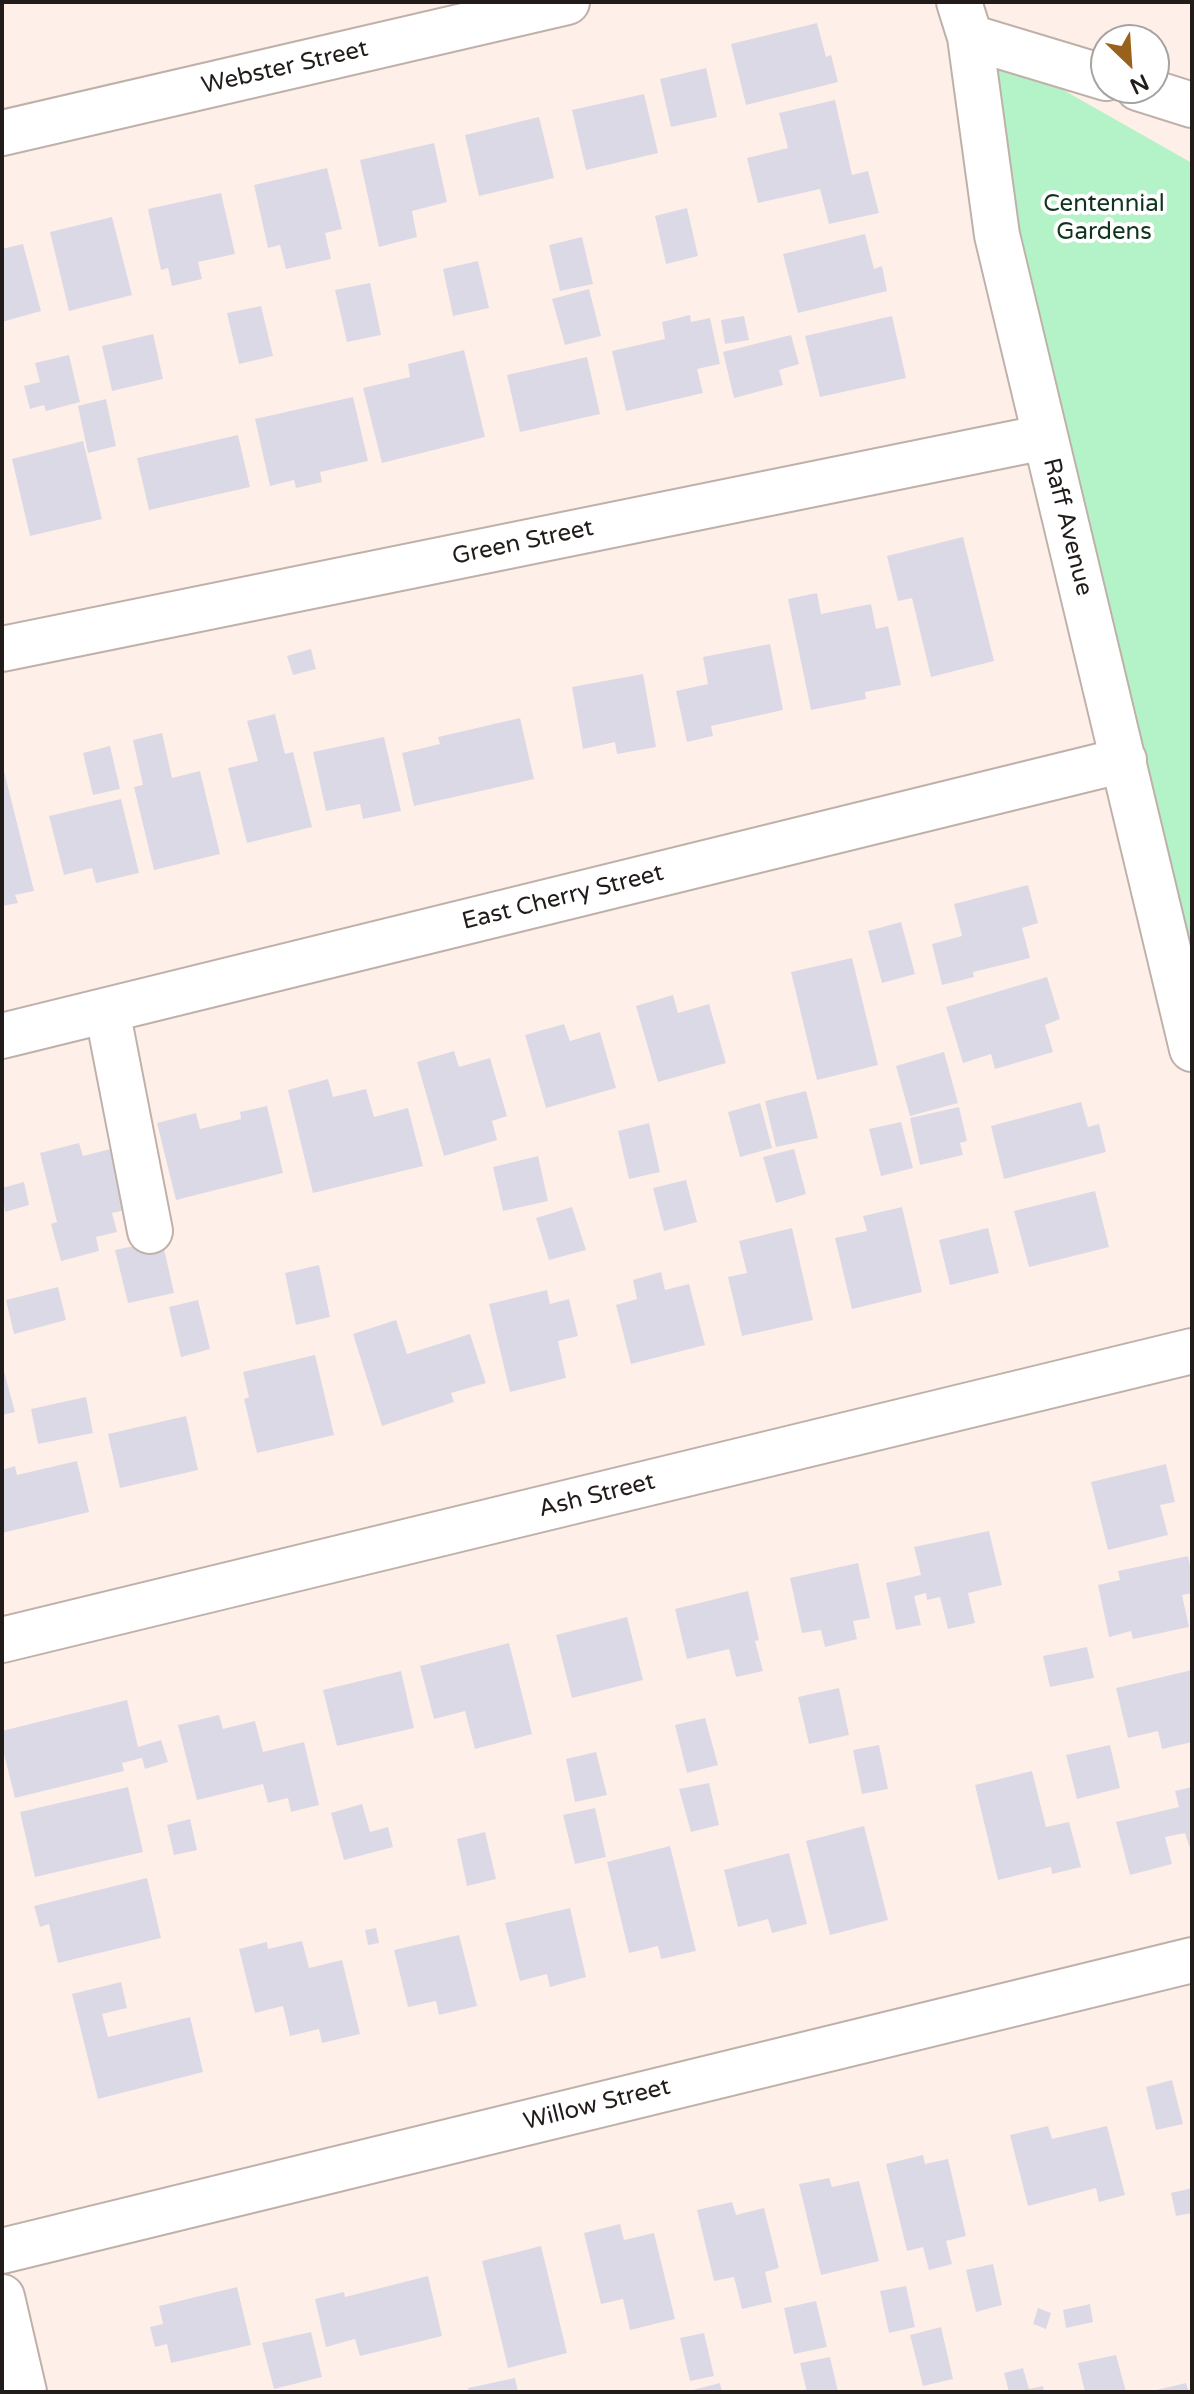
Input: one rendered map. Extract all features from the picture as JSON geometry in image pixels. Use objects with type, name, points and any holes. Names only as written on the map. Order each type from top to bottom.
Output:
[{"type":"street","name":"Webster Street","points":[[2,133],[567,2]]},
{"type":"street","points":[[965,20],[1090,71]]},
{"type":"street","name":"Raff Avenue","points":[[965,20],[997,235],[1192,1049]]},
{"type":"street","points":[[1170,98],[1192,105]]},
{"type":"street","name":"Green Street","points":[[2,649],[1045,437]]},
{"type":"street","name":"East Cherry Street","points":[[2,1036],[1124,760]]},
{"type":"street","points":[[107,1010],[150,1231]]},
{"type":"street","name":"Ash Street","points":[[2,1640],[1192,1351]]},
{"type":"street","name":"Willow Street","points":[[2,2251],[1192,1960]]},
{"type":"street","points":[[2,2297],[24,2392]]},
{"type":"green space","name":"Centennial Gardens","points":[[970,37],[1192,163],[1192,982]]},
{"type":"building","points":[[817,23],[826,57],[831,55],[838,82],[746,105],[731,44]]},
{"type":"building","points":[[706,68],[717,117],[671,127],[660,79]]},
{"type":"building","points":[[644,94],[658,153],[586,170],[572,110]]},
{"type":"building","points":[[835,100],[852,175],[868,171],[879,213],[829,224],[820,189],[758,203],[747,158],[788,148],[779,113]]},
{"type":"building","points":[[539,117],[554,178],[479,196],[465,135]]},
{"type":"building","points":[[434,143],[447,202],[412,211],[417,237],[379,247],[360,160]]},
{"type":"building","points":[[327,168],[342,229],[325,233],[331,259],[286,269],[280,245],[268,248],[254,185]]},
{"type":"building","points":[[221,193],[235,254],[198,262],[202,279],[172,286],[168,268],[161,270],[148,209]]},
{"type":"building","points":[[687,208],[698,256],[666,264],[655,216]]},
{"type":"building","points":[[112,217],[132,295],[69,311],[50,232]]},
{"type":"building","points":[[865,234],[874,269],[882,266],[887,291],[798,313],[783,254]]},
{"type":"building","points":[[582,237],[593,284],[560,291],[549,245]]},
{"type":"building","points":[[23,244],[41,311],[2,322],[2,249]]},
{"type":"building","points":[[478,261],[489,308],[453,316],[443,269]]},
{"type":"building","points":[[370,283],[381,335],[347,342],[335,290]]},
{"type":"building","points":[[589,289],[601,336],[565,345],[552,299]]},
{"type":"building","points":[[261,306],[273,356],[239,364],[227,313]]},
{"type":"building","points":[[690,315],[691,322],[710,318],[720,364],[697,369],[703,393],[626,411],[612,351],[665,339],[662,322]]},
{"type":"building","points":[[744,316],[749,340],[725,344],[721,320]]},
{"type":"building","points":[[892,316],[906,378],[820,397],[805,336]]},
{"type":"building","points":[[153,334],[163,379],[112,391],[102,346]]},
{"type":"building","points":[[791,335],[799,364],[779,370],[783,385],[734,398],[723,352]]},
{"type":"building","points":[[464,350],[485,437],[382,463],[363,388],[410,377],[408,364]]},
{"type":"building","points":[[69,355],[80,402],[46,411],[44,405],[30,409],[24,386],[40,382],[35,363]]},
{"type":"building","points":[[587,357],[600,414],[520,432],[507,375]]},
{"type":"building","points":[[353,397],[368,461],[320,472],[322,482],[296,488],[294,480],[270,486],[255,419]]},
{"type":"building","points":[[106,399],[116,446],[88,453],[78,406]]},
{"type":"building","points":[[238,435],[250,487],[149,510],[137,458]]},
{"type":"building","points":[[83,441],[102,519],[30,536],[12,459]]},
{"type":"building","points":[[963,537],[994,661],[931,677],[912,598],[898,601],[887,556]]},
{"type":"building","points":[[817,593],[821,614],[871,604],[876,629],[888,626],[901,685],[865,692],[866,699],[811,710],[788,599]]},
{"type":"building","points":[[770,644],[783,710],[711,726],[713,736],[687,742],[676,691],[708,684],[703,657]]},
{"type":"building","points":[[311,649],[316,669],[293,675],[287,656]]},
{"type":"building","points":[[643,674],[656,747],[617,754],[615,742],[583,749],[572,687]]},
{"type":"building","points":[[275,714],[285,754],[293,752],[312,827],[247,843],[228,768],[258,761],[247,721]]},
{"type":"building","points":[[520,718],[534,779],[414,806],[402,753],[440,744],[438,737]]},
{"type":"building","points":[[162,733],[172,778],[200,771],[220,854],[154,870],[134,787],[143,785],[133,740]]},
{"type":"building","points":[[384,737],[401,811],[363,819],[360,804],[326,811],[313,752]]},
{"type":"building","points":[[110,746],[120,789],[93,795],[83,753]]},
{"type":"building","points":[[2,763],[34,891],[15,895],[18,903],[2,906]]},
{"type":"building","points":[[121,799],[139,873],[96,883],[92,868],[64,875],[49,816]]},
{"type":"building","points":[[1028,885],[1038,923],[1022,928],[1030,958],[973,972],[974,977],[942,985],[932,944],[962,936],[954,904]]},
{"type":"building","points":[[901,922],[915,974],[882,983],[868,931]]},
{"type":"building","points":[[852,958],[878,1065],[817,1080],[791,972]]},
{"type":"building","points":[[1047,977],[1060,1019],[1045,1025],[1053,1052],[995,1069],[991,1054],[963,1063],[946,1007]]},
{"type":"building","points":[[673,995],[678,1013],[709,1004],[726,1063],[658,1082],[636,1006]]},
{"type":"building","points":[[564,1024],[570,1041],[600,1032],[616,1088],[546,1108],[525,1035]]},
{"type":"building","points":[[454,1051],[459,1067],[490,1058],[507,1116],[492,1121],[497,1140],[444,1156],[417,1062]]},
{"type":"building","points":[[944,1052],[958,1103],[910,1116],[896,1066]]},
{"type":"building","points":[[328,1079],[333,1097],[366,1089],[374,1117],[408,1108],[423,1166],[313,1193],[288,1090]]},
{"type":"building","points":[[806,1091],[818,1138],[776,1147],[765,1101]]},
{"type":"building","points":[[1081,1102],[1088,1127],[1099,1124],[1106,1152],[1004,1179],[991,1126]]},
{"type":"building","points":[[760,1103],[772,1148],[740,1157],[728,1112]]},
{"type":"building","points":[[267,1106],[283,1173],[176,1200],[157,1123],[196,1113],[200,1129],[241,1119],[240,1112]]},
{"type":"building","points":[[959,1107],[967,1141],[960,1143],[963,1155],[920,1165],[910,1118]]},
{"type":"building","points":[[901,1122],[913,1168],[881,1176],[869,1129]]},
{"type":"building","points":[[649,1123],[660,1172],[629,1179],[618,1131]]},
{"type":"building","points":[[79,1143],[83,1156],[114,1148],[130,1209],[112,1213],[117,1232],[96,1237],[99,1251],[61,1261],[51,1224],[57,1222],[40,1153]]},
{"type":"building","points":[[794,1149],[806,1194],[776,1203],[763,1157]]},
{"type":"building","points":[[538,1156],[548,1201],[503,1211],[493,1167]]},
{"type":"building","points":[[686,1180],[697,1222],[664,1231],[653,1188]]},
{"type":"building","points":[[24,1182],[29,1205],[5,1212],[2,1188]]},
{"type":"building","points":[[1095,1191],[1109,1247],[1029,1267],[1014,1211]]},
{"type":"building","points":[[572,1207],[586,1250],[549,1260],[536,1218]]},
{"type":"building","points":[[902,1207],[922,1292],[852,1309],[835,1238],[867,1231],[863,1216]]},
{"type":"building","points":[[792,1228],[813,1320],[742,1336],[728,1277],[747,1273],[739,1241]]},
{"type":"building","points":[[988,1228],[999,1273],[950,1285],[939,1240]]},
{"type":"building","points":[[162,1240],[174,1293],[128,1303],[115,1250]]},
{"type":"building","points":[[319,1265],[330,1317],[296,1325],[285,1273]]},
{"type":"building","points":[[661,1272],[665,1290],[689,1284],[705,1345],[631,1364],[616,1305],[637,1299],[633,1280]]},
{"type":"building","points":[[58,1287],[66,1320],[14,1334],[6,1300]]},
{"type":"building","points":[[547,1290],[550,1304],[569,1299],[578,1336],[558,1341],[566,1378],[510,1392],[489,1304]]},
{"type":"building","points":[[198,1300],[210,1349],[181,1357],[169,1307]]},
{"type":"building","points":[[396,1320],[407,1354],[470,1334],[486,1383],[451,1393],[454,1402],[382,1426],[353,1334]]},
{"type":"building","points":[[315,1355],[334,1435],[257,1453],[244,1399],[249,1397],[243,1372]]},
{"type":"building","points":[[2,1364],[15,1412],[2,1415]]},
{"type":"building","points":[[86,1397],[93,1433],[38,1444],[31,1409]]},
{"type":"building","points":[[186,1416],[198,1470],[120,1488],[108,1434]]},
{"type":"building","points":[[77,1461],[89,1512],[2,1533],[2,1470],[15,1466],[17,1475]]},
{"type":"building","points":[[1166,1464],[1175,1502],[1160,1505],[1168,1535],[1108,1550],[1091,1482]]},
{"type":"building","points":[[989,1531],[1002,1585],[968,1593],[975,1623],[948,1629],[940,1597],[927,1600],[926,1593],[914,1596],[921,1625],[896,1630],[886,1583],[921,1575],[914,1547]]},
{"type":"building","points":[[1188,1556],[1192,1593],[1182,1595],[1189,1627],[1133,1639],[1131,1631],[1109,1637],[1098,1585],[1120,1580],[1118,1571]]},
{"type":"building","points":[[858,1563],[870,1618],[853,1621],[857,1639],[825,1647],[821,1630],[802,1633],[790,1578]]},
{"type":"building","points":[[748,1591],[763,1671],[736,1677],[729,1649],[687,1659],[675,1609]]},
{"type":"building","points":[[627,1617],[643,1680],[572,1698],[556,1635]]},
{"type":"building","points":[[509,1643],[532,1734],[475,1749],[465,1711],[434,1719],[420,1666]]},
{"type":"building","points":[[1087,1647],[1094,1678],[1050,1687],[1043,1656]]},
{"type":"building","points":[[1192,1670],[1192,1742],[1162,1749],[1158,1731],[1128,1738],[1116,1688]]},
{"type":"building","points":[[401,1671],[414,1728],[337,1746],[323,1690]]},
{"type":"building","points":[[839,1688],[849,1735],[809,1744],[798,1697]]},
{"type":"building","points":[[127,1700],[138,1747],[161,1740],[168,1762],[145,1769],[142,1758],[122,1763],[124,1771],[15,1798],[2,1746],[2,1731]]},
{"type":"building","points":[[219,1715],[223,1729],[255,1721],[263,1752],[304,1742],[319,1805],[291,1812],[288,1798],[268,1803],[263,1784],[197,1800],[178,1725]]},
{"type":"building","points":[[705,1718],[718,1765],[687,1773],[675,1725]]},
{"type":"building","points":[[879,1745],[888,1789],[862,1794],[853,1750]]},
{"type":"building","points":[[1110,1745],[1120,1788],[1077,1799],[1066,1755]]},
{"type":"building","points":[[596,1752],[607,1795],[575,1802],[566,1759]]},
{"type":"building","points":[[1032,1771],[1046,1827],[1069,1822],[1081,1867],[1052,1874],[1051,1867],[998,1880],[975,1785]]},
{"type":"building","points":[[709,1783],[719,1825],[691,1832],[679,1789]]},
{"type":"building","points":[[128,1787],[143,1852],[35,1877],[20,1812]]},
{"type":"building","points":[[1192,1787],[1192,1854],[1185,1833],[1165,1837],[1172,1864],[1130,1875],[1116,1822],[1179,1807],[1175,1791]]},
{"type":"building","points":[[362,1804],[370,1832],[388,1827],[393,1847],[344,1860],[331,1813]]},
{"type":"building","points":[[595,1808],[606,1857],[575,1864],[563,1815]]},
{"type":"building","points":[[190,1819],[197,1850],[174,1855],[167,1825]]},
{"type":"building","points":[[864,1826],[888,1920],[830,1935],[806,1841]]},
{"type":"building","points":[[485,1832],[496,1879],[467,1886],[457,1839]]},
{"type":"building","points":[[670,1846],[696,1951],[661,1959],[658,1946],[629,1953],[607,1862]]},
{"type":"building","points":[[789,1853],[807,1924],[772,1933],[768,1919],[738,1927],[724,1870]]},
{"type":"building","points":[[147,1878],[161,1938],[58,1963],[49,1924],[40,1927],[34,1906]]},
{"type":"building","points":[[570,1908],[586,1977],[550,1987],[547,1974],[520,1981],[505,1923]]},
{"type":"building","points":[[376,1928],[379,1943],[368,1945],[365,1930]]},
{"type":"building","points":[[459,1935],[477,2006],[439,2015],[436,2001],[408,2007],[394,1950]]},
{"type":"building","points":[[302,1941],[309,1968],[342,1960],[360,2034],[322,2043],[319,2029],[290,2036],[283,2006],[255,2013],[239,1949],[267,1942],[268,1949]]},
{"type":"building","points":[[121,1982],[127,2008],[102,2014],[108,2037],[190,2017],[203,2072],[98,2099],[72,1994]]},
{"type":"building","points":[[1172,2080],[1183,2124],[1156,2130],[1146,2087]]},
{"type":"building","points":[[1048,2126],[1052,2139],[1107,2126],[1125,2195],[1099,2202],[1096,2188],[1028,2206],[1010,2135]]},
{"type":"building","points":[[923,2155],[925,2164],[948,2159],[966,2236],[946,2241],[952,2264],[929,2270],[923,2247],[907,2251],[886,2164]]},
{"type":"building","points":[[829,2178],[832,2187],[859,2181],[879,2261],[821,2275],[799,2184]]},
{"type":"building","points":[[1192,2188],[1192,2213],[1176,2216],[1171,2193]]},
{"type":"building","points":[[732,2202],[736,2215],[764,2208],[779,2268],[765,2272],[772,2302],[742,2309],[734,2277],[714,2281],[697,2210]]},
{"type":"building","points":[[620,2224],[624,2240],[654,2233],[675,2319],[630,2330],[623,2299],[601,2304],[584,2233]]},
{"type":"building","points":[[541,2246],[567,2353],[508,2368],[482,2261]]},
{"type":"building","points":[[993,2264],[1002,2305],[976,2312],[966,2270]]},
{"type":"building","points":[[428,2276],[442,2336],[360,2356],[355,2339],[326,2347],[315,2299],[344,2292],[345,2297]]},
{"type":"building","points":[[906,2286],[915,2327],[889,2333],[880,2291]]},
{"type":"building","points":[[237,2287],[251,2345],[171,2363],[167,2344],[155,2347],[150,2327],[163,2324],[159,2306]]},
{"type":"building","points":[[816,2301],[827,2347],[794,2354],[784,2308]]},
{"type":"building","points":[[1090,2304],[1093,2322],[1066,2328],[1063,2310]]},
{"type":"building","points":[[1038,2308],[1051,2313],[1046,2329],[1033,2324]]},
{"type":"building","points":[[941,2327],[953,2379],[923,2386],[910,2335]]},
{"type":"building","points":[[311,2332],[322,2377],[274,2389],[262,2343]]},
{"type":"building","points":[[704,2333],[714,2376],[690,2381],[680,2338]]},
{"type":"building","points":[[1116,2355],[1126,2392],[1085,2392],[1078,2363]]},
{"type":"building","points":[[830,2357],[838,2392],[807,2392],[800,2363]]},
{"type":"building","points":[[1023,2368],[1029,2389],[1043,2386],[1044,2392],[1009,2392],[1004,2373]]},
{"type":"building","points":[[515,2378],[518,2392],[469,2392],[468,2388]]},
{"type":"building","points":[[720,2383],[722,2392],[689,2392],[689,2391]]},
{"type":"building","points":[[1186,2383],[1189,2392],[1152,2392],[1152,2391]]}]
